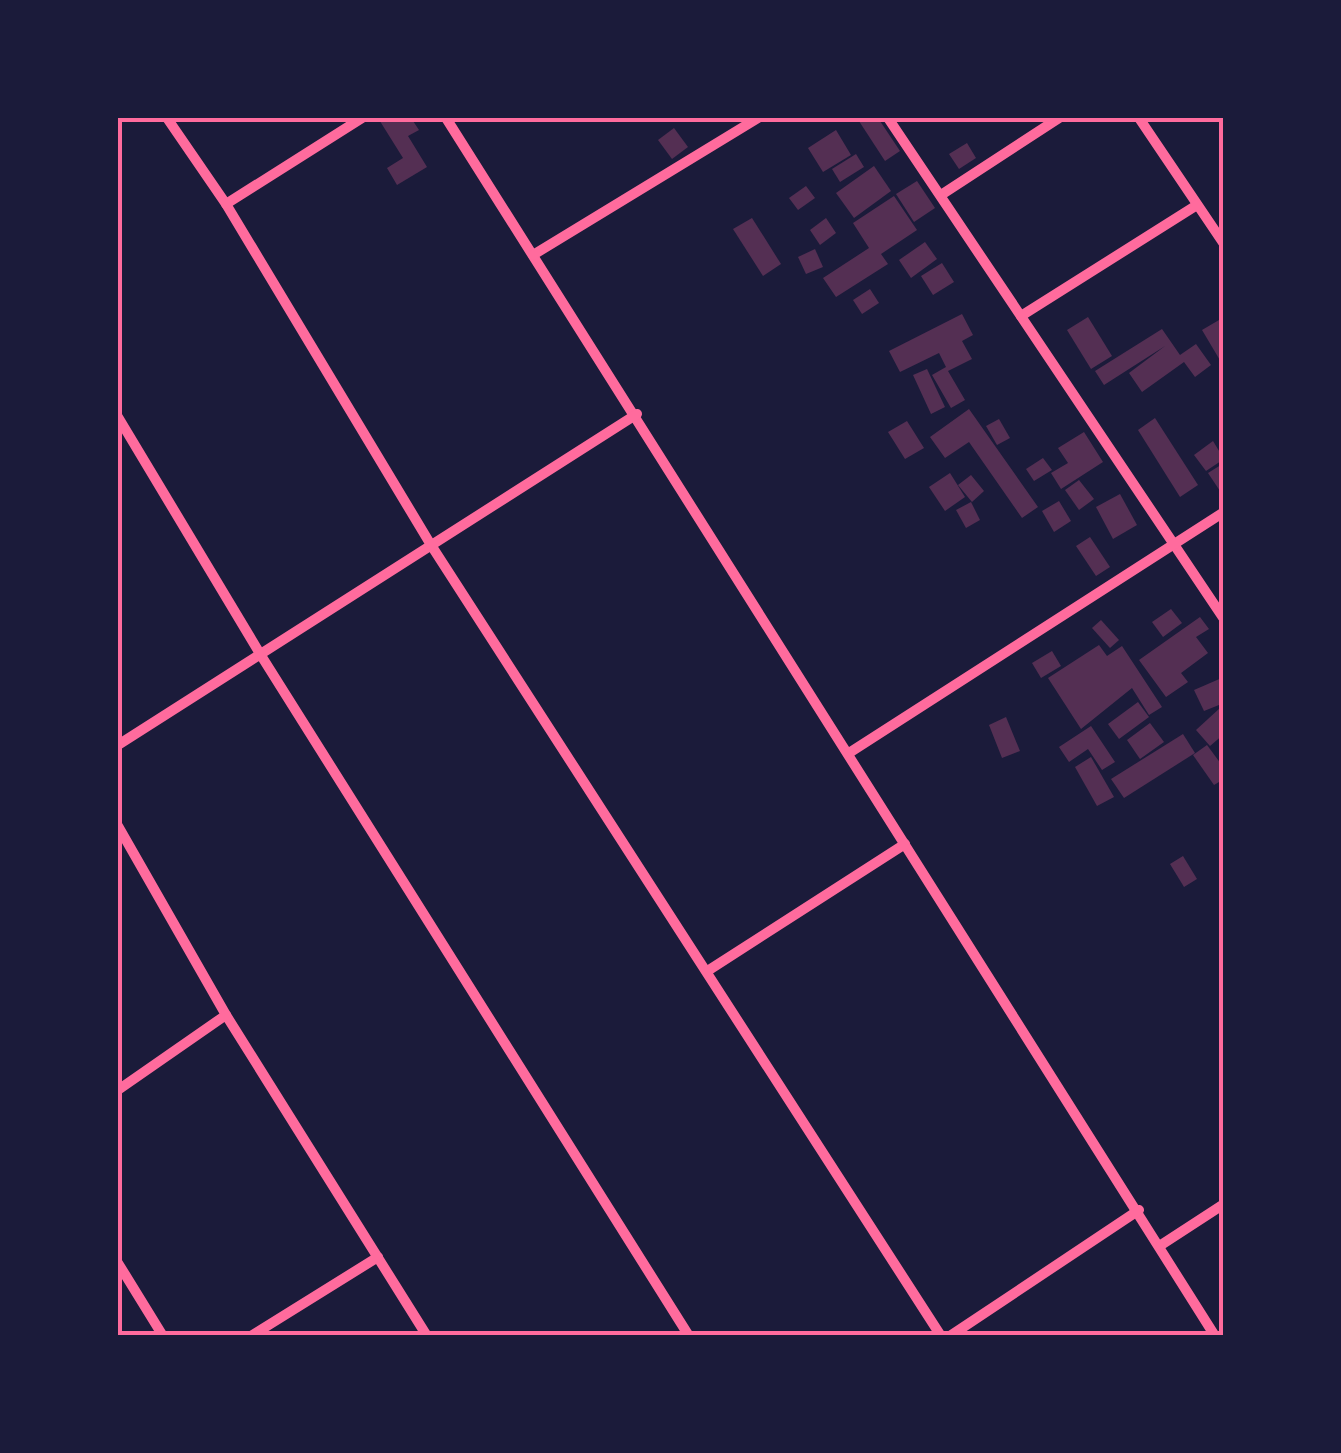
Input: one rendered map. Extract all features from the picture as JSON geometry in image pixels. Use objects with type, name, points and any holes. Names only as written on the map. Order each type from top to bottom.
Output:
[{"type":"street","points":[[167,118],[226,204],[431,545],[709,970],[941,1336]]},
{"type":"street","points":[[226,204],[362,118]]},
{"type":"street","points":[[446,118],[637,414],[1215,1336]]},
{"type":"street","points":[[533,255],[758,118]]},
{"type":"street","points":[[888,118],[1224,619]]},
{"type":"street","points":[[941,195],[1059,118]]},
{"type":"street","points":[[1139,118],[1224,244]]},
{"type":"street","points":[[1021,316],[1197,205]]},
{"type":"street","points":[[118,745],[637,414]]},
{"type":"street","points":[[118,417],[262,656],[690,1336]]},
{"type":"street","points":[[849,752],[1224,512]]},
{"type":"street","points":[[118,826],[226,1016],[427,1336]]},
{"type":"street","points":[[709,970],[905,844]]},
{"type":"street","points":[[118,1090],[226,1016]]},
{"type":"street","points":[[1161,1246],[1224,1204]]},
{"type":"street","points":[[950,1336],[1139,1210]]},
{"type":"street","points":[[251,1336],[378,1256]]},
{"type":"street","points":[[118,1263],[158,1334]]},
{"type":"building","points":[[378,118],[411,118],[419,130],[408,136],[427,167],[397,185],[387,168],[403,158]]},
{"type":"building","points":[[857,118],[878,118],[900,151],[885,161]]},
{"type":"building","points":[[674,128],[688,147],[672,159],[658,140]]},
{"type":"building","points":[[836,130],[851,155],[823,172],[808,148]]},
{"type":"building","points":[[967,143],[976,158],[959,169],[949,154]]},
{"type":"building","points":[[856,154],[864,167],[840,182],[832,169]]},
{"type":"building","points":[[874,166],[891,191],[854,218],[836,193]]},
{"type":"building","points":[[917,181],[935,208],[914,222],[896,194]]},
{"type":"building","points":[[806,186],[815,198],[798,210],[789,198]]},
{"type":"building","points":[[894,196],[917,230],[881,254],[888,264],[836,297],[823,278],[869,248],[853,223]]},
{"type":"building","points":[[752,218],[781,264],[763,276],[733,229]]},
{"type":"building","points":[[826,218],[836,233],[820,245],[810,230]]},
{"type":"building","points":[[925,242],[937,259],[911,278],[899,260]]},
{"type":"building","points":[[815,249],[823,267],[806,274],[798,257]]},
{"type":"building","points":[[942,263],[954,282],[933,295],[921,276]]},
{"type":"building","points":[[870,289],[879,303],[862,314],[853,300]]},
{"type":"building","points":[[962,314],[973,335],[962,341],[972,359],[948,371],[965,400],[951,408],[932,375],[946,367],[939,353],[900,372],[889,351]]},
{"type":"building","points":[[1088,317],[1112,356],[1091,369],[1067,330]]},
{"type":"building","points":[[1219,320],[1224,327],[1224,367],[1202,330]]},
{"type":"building","points":[[1162,329],[1180,355],[1196,344],[1211,365],[1195,377],[1184,362],[1142,392],[1129,373],[1165,346],[1104,385],[1095,371]]},
{"type":"building","points":[[927,369],[945,407],[931,414],[913,375]]},
{"type":"building","points":[[969,409],[1038,507],[1022,518],[969,442],[945,458],[930,437]]},
{"type":"building","points":[[1155,418],[1198,485],[1180,497],[1138,430]]},
{"type":"building","points":[[999,419],[1010,438],[997,445],[986,426]]},
{"type":"building","points":[[907,421],[924,448],[905,459],[888,432]]},
{"type":"building","points":[[1084,432],[1103,462],[1061,489],[1051,473],[1068,463],[1058,448]]},
{"type":"building","points":[[1213,441],[1224,459],[1206,471],[1194,455]]},
{"type":"building","points":[[1043,458],[1052,470],[1034,481],[1026,469]]},
{"type":"building","points":[[1224,463],[1224,497],[1208,473]]},
{"type":"building","points":[[950,473],[965,497],[945,511],[929,487]]},
{"type":"building","points":[[971,475],[984,491],[972,502],[958,485]]},
{"type":"building","points":[[1079,480],[1094,499],[1079,510],[1065,490]]},
{"type":"building","points":[[1120,494],[1137,525],[1113,539],[1096,507]]},
{"type":"building","points":[[1059,501],[1071,521],[1054,532],[1042,511]]},
{"type":"building","points":[[971,502],[980,520],[966,528],[956,510]]},
{"type":"building","points":[[1090,537],[1110,567],[1096,576],[1076,546]]},
{"type":"building","points":[[1171,609],[1182,623],[1163,637],[1152,622]]},
{"type":"building","points":[[1200,617],[1209,629],[1196,637],[1208,653],[1181,673],[1188,682],[1166,697],[1139,660]]},
{"type":"building","points":[[1101,620],[1119,640],[1110,648],[1092,628]]},
{"type":"building","points":[[1099,645],[1107,656],[1122,646],[1162,707],[1149,715],[1132,688],[1081,729],[1048,678]]},
{"type":"building","points":[[1052,651],[1061,666],[1041,678],[1032,663]]},
{"type":"building","points":[[1224,677],[1224,703],[1204,711],[1194,690]]},
{"type":"building","points":[[1138,702],[1149,717],[1119,739],[1108,724]]},
{"type":"building","points":[[1220,708],[1224,734],[1210,746],[1196,730]]},
{"type":"building","points":[[1006,717],[1020,751],[1002,758],[989,725]]},
{"type":"building","points":[[1150,723],[1164,742],[1140,759],[1127,740]]},
{"type":"building","points":[[1091,726],[1115,762],[1102,770],[1088,749],[1069,762],[1059,747]]},
{"type":"building","points":[[1183,734],[1195,753],[1124,798],[1111,779]]},
{"type":"building","points":[[1207,745],[1224,768],[1224,779],[1214,785],[1193,755]]},
{"type":"building","points":[[1091,757],[1114,797],[1097,806],[1075,767]]},
{"type":"building","points":[[1183,856],[1197,879],[1184,887],[1170,864]]}]
